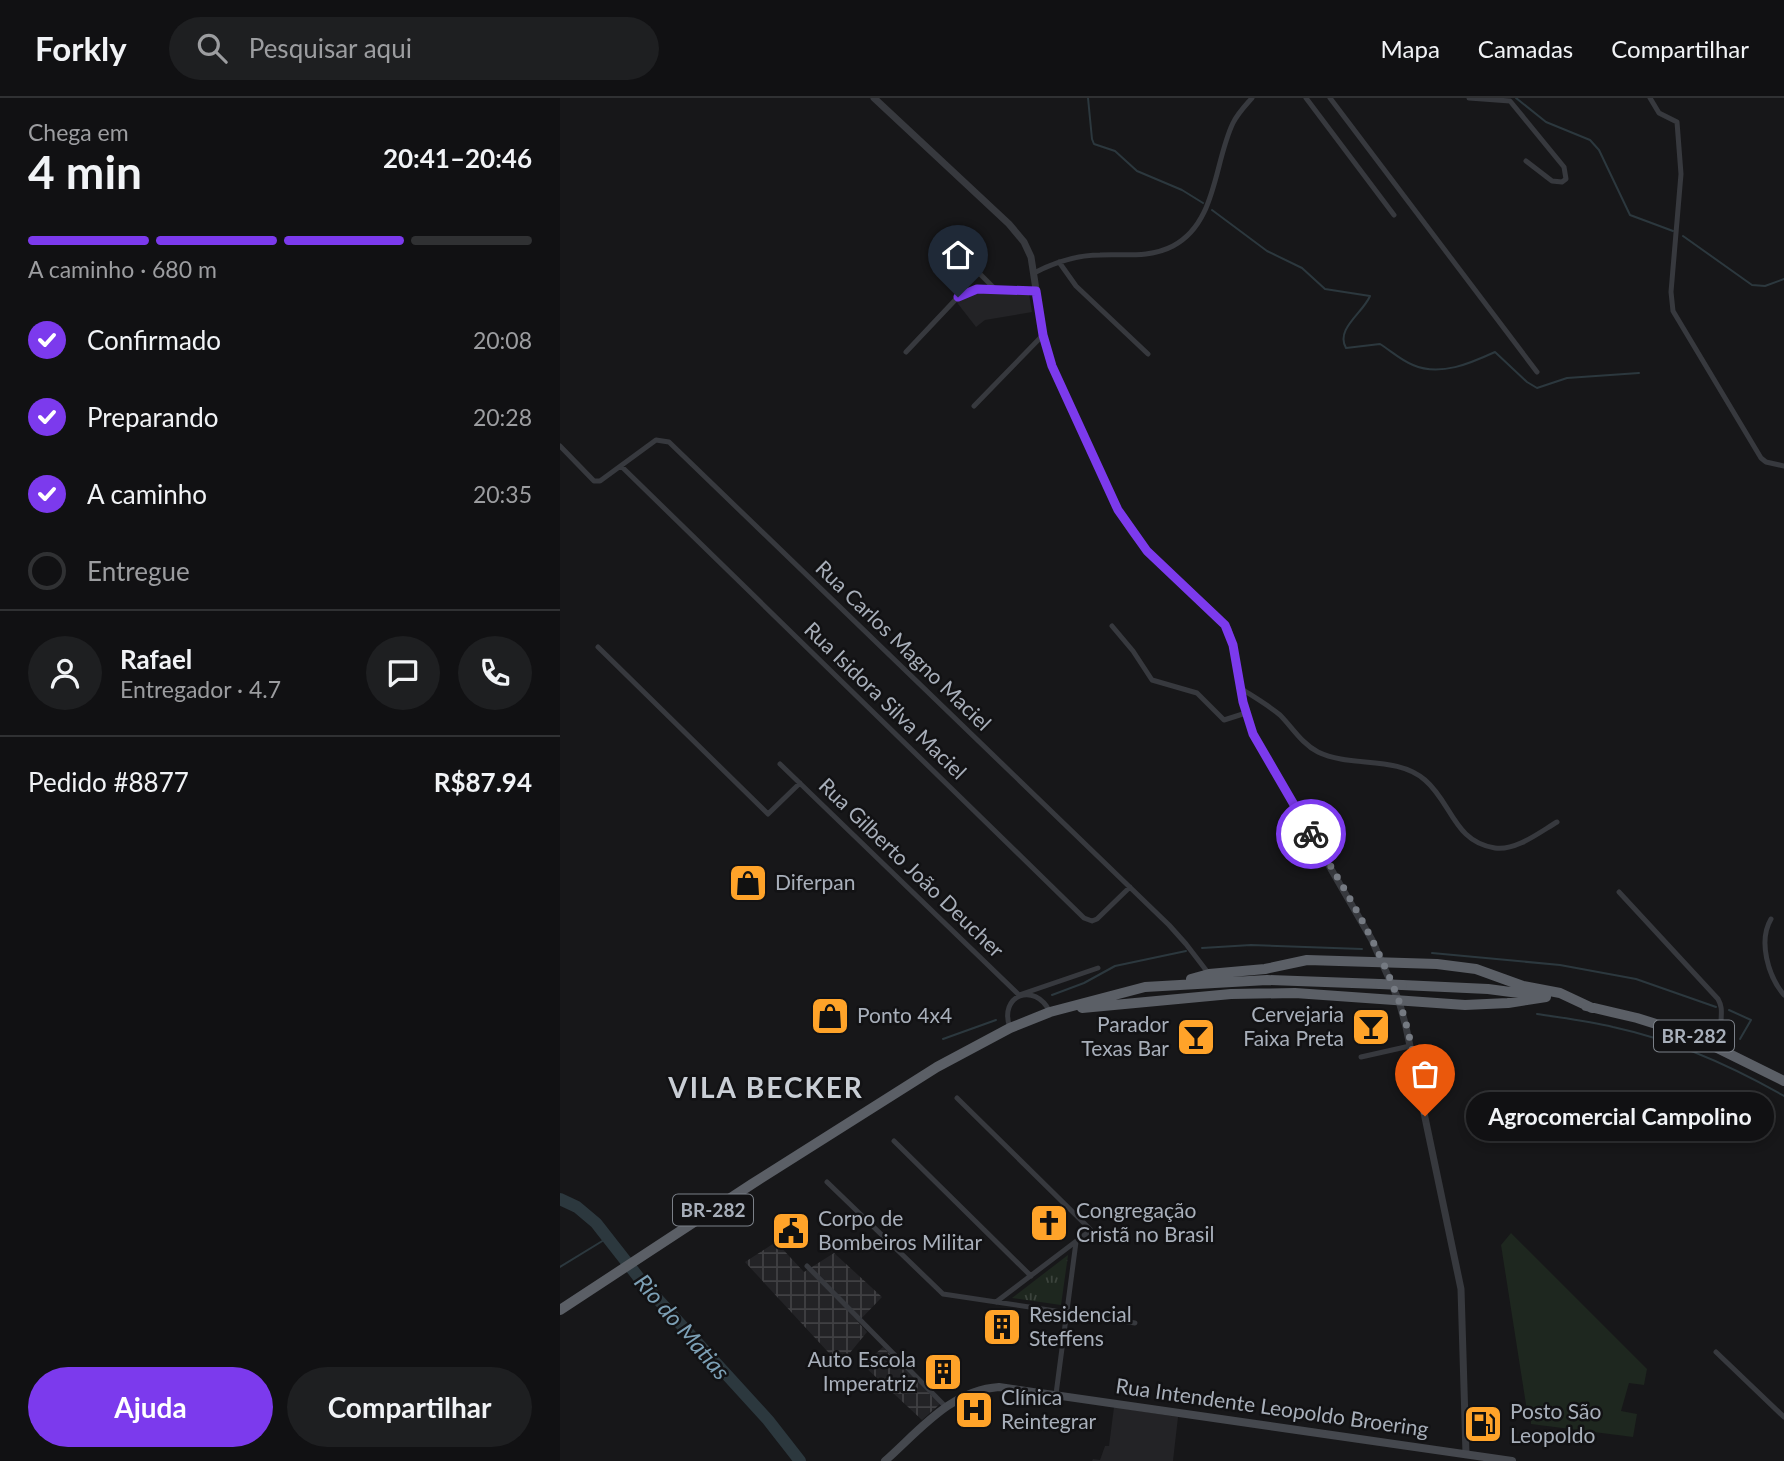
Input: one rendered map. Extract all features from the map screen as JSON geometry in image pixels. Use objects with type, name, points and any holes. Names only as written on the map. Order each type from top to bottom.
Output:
[{"type":"highway","points":[[1145,987],[1209,974],[1265,969],[1307,960],[1437,964],[1476,969],[1523,986],[1560,993],[1592,1008]]},
{"type":"highway","name":"BR-282","points":[[560,1310],[937,1067],[1010,1028],[1054,1011],[1145,987],[1267,980],[1488,989],[1546,997],[1637,1018],[1691,1035],[1784,1081]]},
{"type":"highway","points":[[1054,1011],[1231,994],[1295,993],[1476,1005],[1546,997]]},
{"type":"main road","name":"Rua Intendente Leopoldo Broering","points":[[885,1461],[946,1407],[968,1393],[1007,1387],[1512,1461]]},
{"type":"street","points":[[874,98],[1016,231],[1028,249],[1043,335],[1052,366],[1118,510],[1147,551],[1225,625],[1233,645],[1246,713],[1258,745],[1339,879],[1382,962],[1399,1001],[1410,1046],[1461,1289],[1466,1454]]},
{"type":"street","points":[[1034,273],[1059,262],[1085,256],[1148,254],[1178,243],[1195,226],[1205,208],[1214,189],[1229,131],[1240,111],[1252,98]]},
{"type":"street","points":[[1306,98],[1394,215]]},
{"type":"street","points":[[1330,98],[1537,372]]},
{"type":"street","points":[[1469,98],[1510,101],[1563,167],[1566,178],[1562,183],[1552,181],[1526,161]]},
{"type":"street","points":[[1650,98],[1659,113],[1677,122],[1679,130],[1681,174],[1671,294],[1673,312],[1760,458],[1766,463],[1784,466]]},
{"type":"street","points":[[1059,262],[1076,286],[1148,354]]},
{"type":"street","points":[[973,267],[995,289]]},
{"type":"street","points":[[906,352],[958,297],[972,290],[1036,291]]},
{"type":"street","points":[[974,406],[1043,335]]},
{"type":"street","name":"Rua Carlos Magno Maciel","points":[[560,446],[594,481],[600,481],[656,440],[669,442],[1130,887],[1186,944],[1209,974]]},
{"type":"street","name":"Rua Isidora Silva Maciel","points":[[621,466],[1084,918],[1095,920],[1130,887]]},
{"type":"street","points":[[1111,626],[1133,651],[1152,680],[1198,693],[1224,720],[1246,713]]},
{"type":"street","points":[[598,648],[768,814],[800,783]]},
{"type":"street","points":[[1240,688],[1273,710],[1314,750],[1336,757],[1398,768],[1424,779],[1471,840],[1492,848],[1508,848],[1558,822]]},
{"type":"street","name":"Rua Gilberto João Deucher","points":[[780,764],[1019,995],[1034,995],[1054,1011]]},
{"type":"street","points":[[1619,892],[1718,999],[1722,1010],[1721,1023],[1731,1053]]},
{"type":"street","points":[[1771,919],[1765,933],[1766,953],[1774,980],[1784,995]]},
{"type":"street","points":[[1010,1028],[1007,1014],[1009,1004],[1019,995],[1098,968]]},
{"type":"street","points":[[1691,1035],[1708,1031],[1721,1023]]},
{"type":"street","points":[[1361,1057],[1410,1046]]},
{"type":"street","points":[[957,1098],[1091,1230],[996,1302]]},
{"type":"street","points":[[894,1141],[1031,1276]]},
{"type":"street","points":[[827,1182],[943,1294],[1135,1322]]},
{"type":"street","points":[[1056,1394],[1076,1241]]},
{"type":"street","points":[[807,1266],[946,1407]]},
{"type":"street","points":[[1716,1352],[1784,1417]]},
{"type":"shaded area","points":[[972,291],[1025,292],[1029,294],[1032,312],[985,320],[976,327],[955,300]]},
{"type":"shaded area","points":[[776,1242],[804,1272],[834,1253],[882,1297],[858,1322],[867,1332],[840,1365],[745,1262]]},
{"type":"shaded area","points":[[883,1347],[940,1404],[922,1420],[863,1365]]},
{"type":"shaded area","points":[[1114,1407],[1178,1417],[1173,1461],[1092,1461],[1100,1460],[1105,1446],[1109,1446]]},
{"type":"green space","points":[[1511,1233],[1647,1369],[1644,1385],[1629,1383],[1621,1411],[1637,1414],[1633,1437],[1531,1424],[1531,1411],[1527,1411],[1501,1245]]},
{"type":"green space","points":[[1068,1255],[1061,1305],[1012,1298]]},
{"type":"waterway","points":[[1088,98],[1094,144],[1115,151],[1137,171],[1182,190],[1203,203]]},
{"type":"waterway","points":[[1516,98],[1546,122],[1590,140],[1599,150],[1630,215],[1673,231]]},
{"type":"waterway","points":[[1212,210],[1267,251],[1302,268],[1325,289],[1370,296],[1344,334],[1346,348],[1380,344],[1409,363],[1434,370],[1466,364],[1495,352],[1537,388],[1567,378],[1639,373]]},
{"type":"waterway","points":[[1683,236],[1752,285],[1765,286],[1784,279]]},
{"type":"waterway","points":[[1202,948],[1251,945],[1362,949]]},
{"type":"waterway","points":[[1052,995],[1084,983],[1115,966],[1186,951]]},
{"type":"waterway","points":[[1432,953],[1560,965],[1636,979],[1716,1007]]},
{"type":"waterway","points":[[1729,1010],[1751,1020],[1740,1039]]},
{"type":"waterway","points":[[1537,1014],[1604,1025],[1679,1046],[1722,1064],[1784,1096]]},
{"type":"waterway","points":[[943,1039],[996,1020]]},
{"type":"waterway","name":"Rio do Matias","points":[[560,1199],[577,1207],[596,1223],[643,1283],[768,1420],[800,1461]]},
{"type":"waterway","points":[[560,1267],[610,1239]]},
{"type":"way so far","points":[[1311,834],[1379,953],[1399,1001],[1425,1116]]},
{"type":"place","name":"Diferpan","points":[[748,883]]},
{"type":"place","name":"Ponto 4x4","points":[[830,1016]]},
{"type":"place","name":"Cervejaria Faixa Preta","points":[[1371,1027]]},
{"type":"place","name":"Parador Texas Bar","points":[[1196,1037]]},
{"type":"place","name":"Agrocomercial Campolino","points":[[1425,1116]]},
{"type":"place","name":"Congregação Cristã no Brasil","points":[[1049,1223]]},
{"type":"place","name":"Corpo de Bombeiros Militar","points":[[791,1231]]},
{"type":"place","name":"Residencial Steffens","points":[[1002,1327]]},
{"type":"place","name":"Auto Escola Imperatriz","points":[[943,1372]]},
{"type":"place","name":"Clínica Reintegrar","points":[[974,1410]]},
{"type":"place","name":"Posto São Leopoldo","points":[[1483,1424]]},
{"type":"district","name":"VILA BECKER","points":[[766,1088]]},
{"type":"route","points":[[958,297],[977,289],[1036,291],[1043,335],[1052,366],[1118,510],[1147,551],[1225,625],[1233,645],[1243,702],[1253,734],[1311,834]]}]
